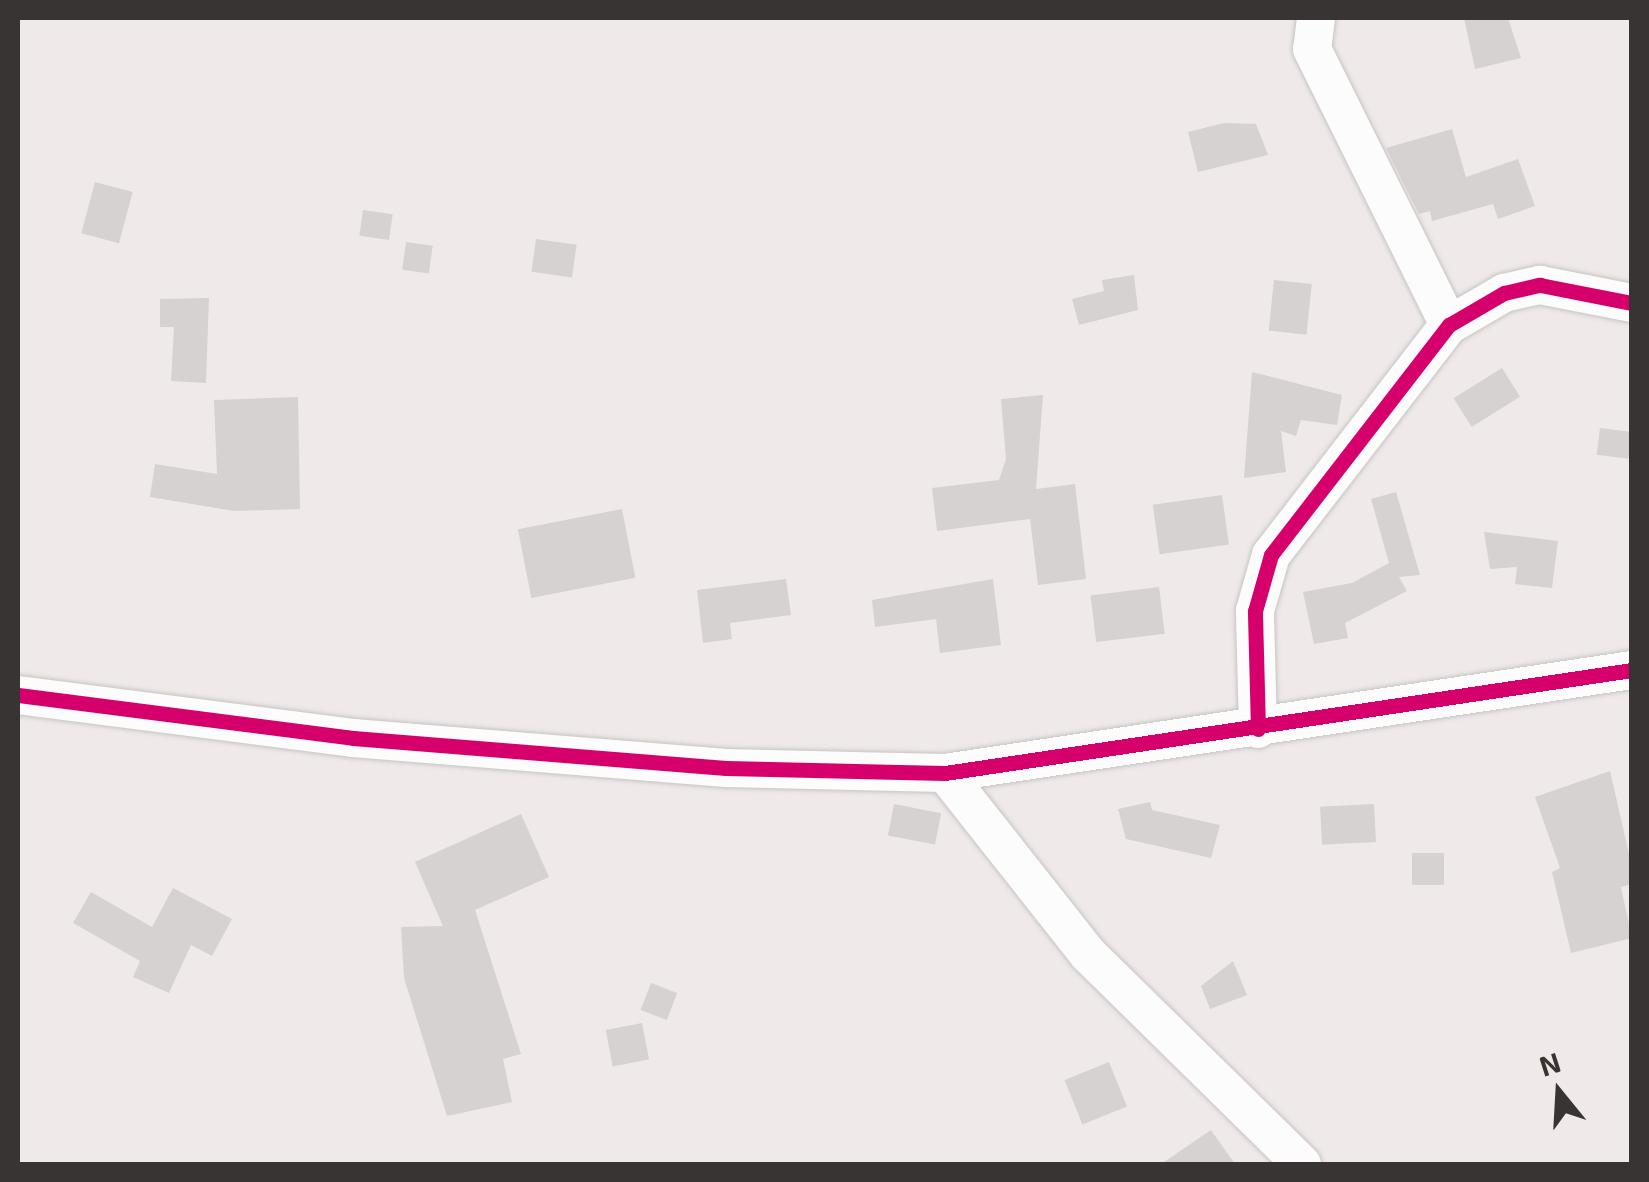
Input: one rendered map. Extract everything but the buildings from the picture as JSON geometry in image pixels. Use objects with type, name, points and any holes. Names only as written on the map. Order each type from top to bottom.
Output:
[{"type":"street","points":[[1316,18],[1312,49],[1449,325]]},
{"type":"street","points":[[1258,729],[1255,611],[1271,556],[1449,325],[1504,293],[1540,285],[1632,303]]},
{"type":"street","points":[[18,695],[353,738],[726,768],[945,774],[1632,670]]},
{"type":"street","points":[[945,774],[1088,954],[1302,1164]]},
{"type":"cycle path","points":[[1258,729],[1255,611],[1271,555],[1449,325],[1504,293],[1540,285],[1632,303]]},
{"type":"cycle path","points":[[18,695],[353,738],[726,768],[945,773],[1632,670]]}]
